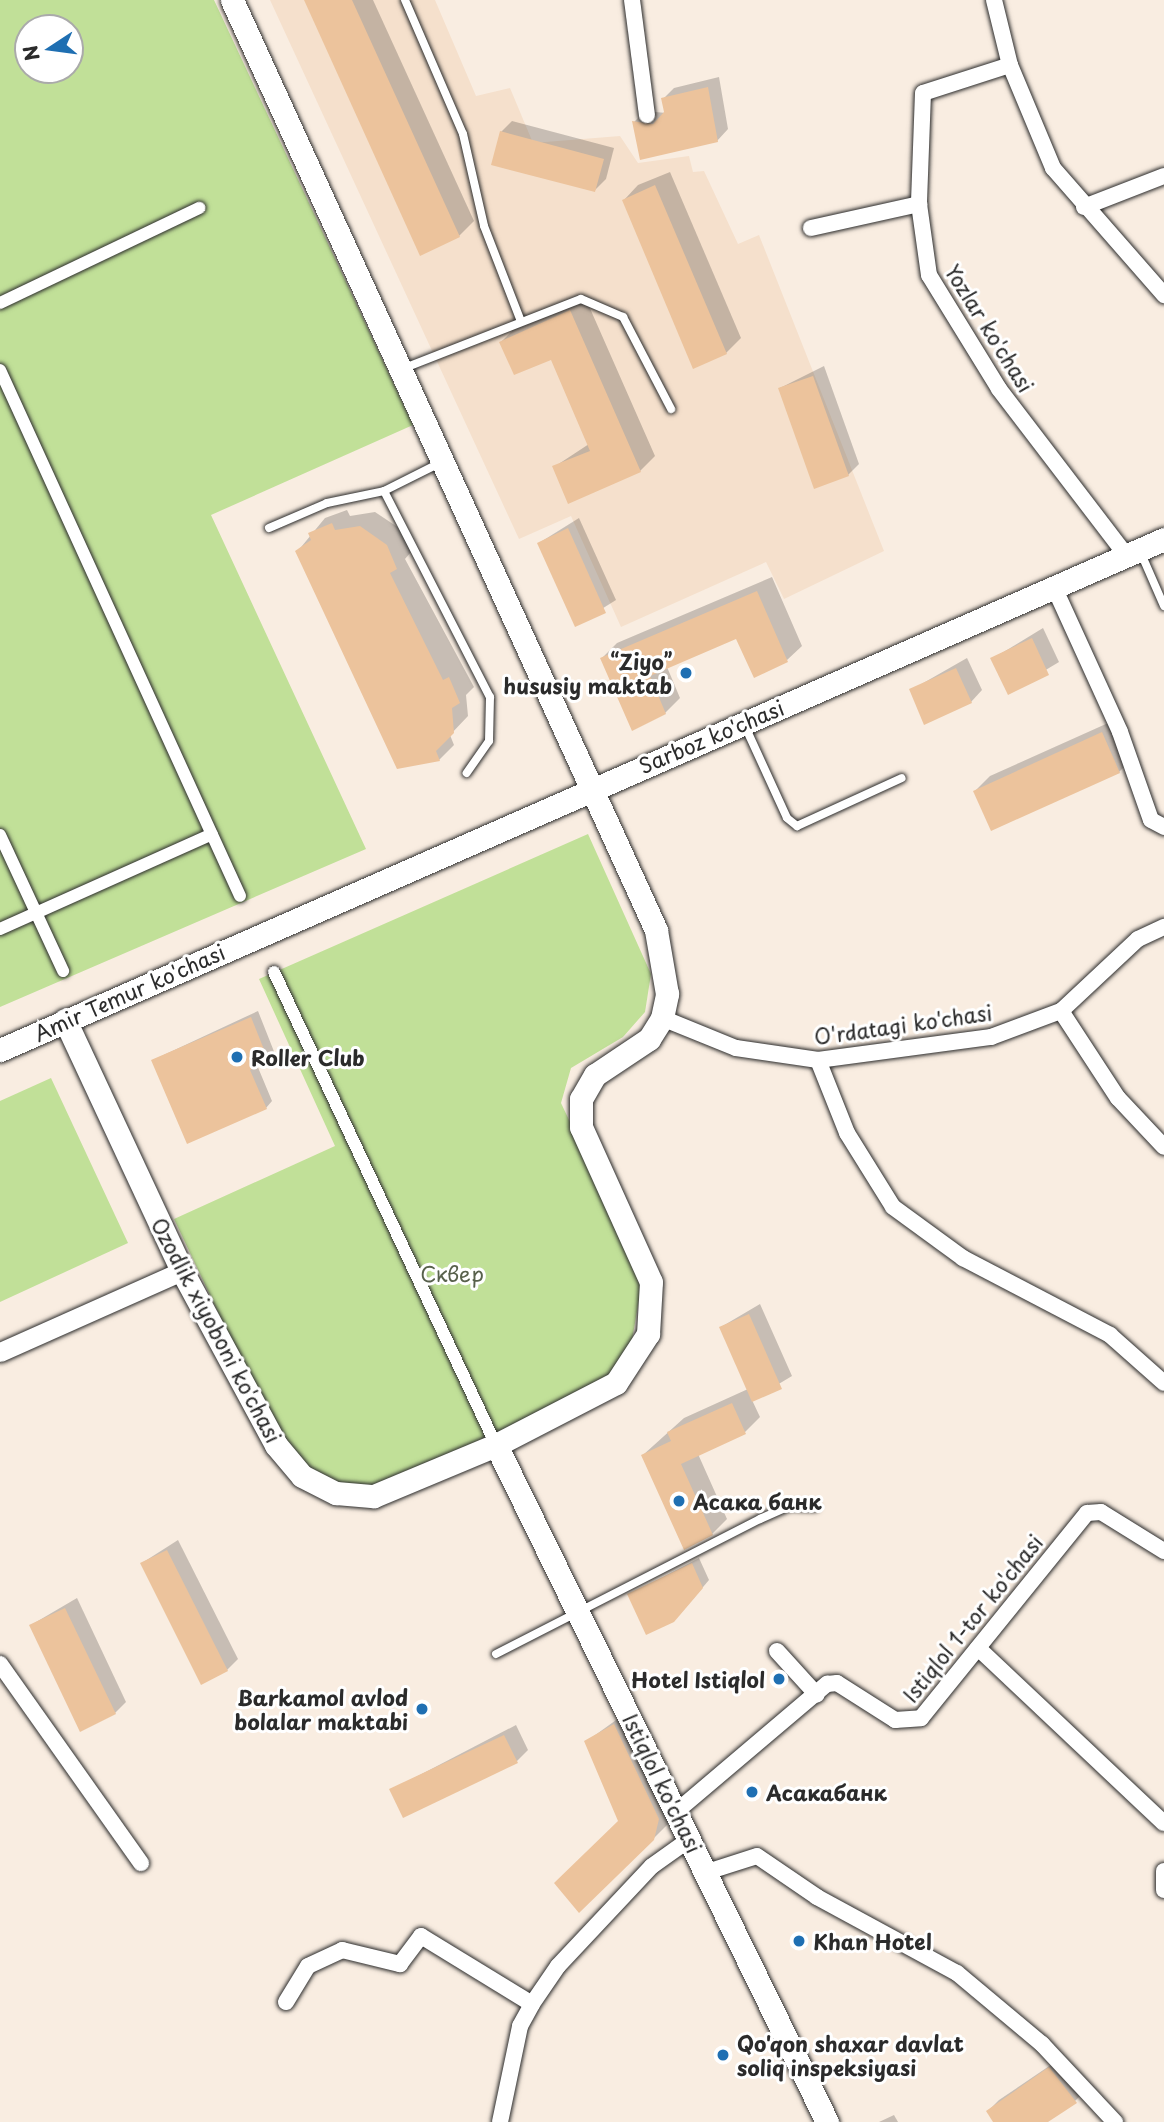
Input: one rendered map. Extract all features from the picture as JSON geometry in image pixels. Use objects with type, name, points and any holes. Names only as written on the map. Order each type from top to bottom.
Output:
[{"type":"main road","points":[[232,0],[595,786],[664,957],[662,1018]]},
{"type":"main road","name":"Sarboz ko'chasi","points":[[258,935],[1164,539]]},
{"type":"main road","name":"Amir Temur ko'chasi","points":[[0,1049],[258,935]]},
{"type":"main road","name":"Ozodlik xiyoboni ko'chasi","points":[[65,1020],[182,1271],[276,1444],[302,1476],[336,1493],[374,1496],[496,1445],[616,1383],[648,1334],[651,1282],[581,1127],[581,1099],[595,1075],[649,1039],[662,1018]]},
{"type":"main road","name":"Istiqlol ko'chasi","points":[[496,1445],[827,2122]]},
{"type":"street","points":[[632,0],[647,115]]},
{"type":"street","points":[[994,0],[1010,65],[1053,168],[1084,207],[1164,295]]},
{"type":"street","name":"Yozlar ko'chasi","points":[[1010,65],[923,93],[919,204],[929,275],[999,389],[1133,552]]},
{"type":"street","points":[[1084,207],[1164,176]]},
{"type":"street","points":[[811,228],[919,204]]},
{"type":"street","points":[[0,303],[199,208]]},
{"type":"street","points":[[0,370],[240,896]]},
{"type":"street","points":[[1054,587],[1151,820],[1164,827]]},
{"type":"street","points":[[0,929],[212,834]]},
{"type":"street","points":[[0,835],[63,971]]},
{"type":"street","name":"O'rdatagi ko'chasi","points":[[662,1018],[736,1048],[818,1060],[991,1037],[1061,1011],[1138,939],[1164,927]]},
{"type":"street","points":[[274,972],[496,1445]]},
{"type":"street","points":[[1061,1011],[1118,1098],[1164,1146]]},
{"type":"street","points":[[818,1060],[847,1133],[893,1207],[963,1258],[1110,1335],[1164,1383]]},
{"type":"street","points":[[0,1352],[182,1271]]},
{"type":"street","name":"Istiqlol 1-tor ko'chasi","points":[[677,1811],[817,1695],[837,1683],[895,1720],[910,1722],[930,1709],[1087,1513],[1101,1512],[1164,1550]]},
{"type":"street","points":[[978,1648],[1164,1823]]},
{"type":"street","points":[[777,1651],[817,1695]]},
{"type":"street","points":[[0,1664],[141,1863]]},
{"type":"street","points":[[500,2122],[520,2026],[532,2004],[558,1966],[652,1866],[690,1839]]},
{"type":"street","points":[[707,1872],[757,1856],[817,1897],[957,1973],[1042,2044],[1115,2122]]},
{"type":"street","points":[[1164,1871],[1164,1890]]},
{"type":"street","points":[[286,2002],[308,1966],[342,1950],[400,1964],[421,1936],[532,2004]]},
{"type":"lane","points":[[405,0],[463,134],[484,226],[520,319]]},
{"type":"lane","points":[[402,369],[520,319],[581,299],[606,305],[623,317],[671,409]]},
{"type":"lane","points":[[269,528],[327,503],[384,491],[444,460]]},
{"type":"lane","points":[[384,491],[490,697],[489,741],[467,773]]},
{"type":"lane","points":[[1133,552],[1164,606]]},
{"type":"lane","points":[[743,722],[788,818],[797,826],[902,778]]},
{"type":"lane","points":[[496,1654],[577,1609],[789,1506],[815,1507]]},
{"type":"shaded area","points":[[270,0],[435,0],[476,96],[510,88],[533,143],[620,136],[638,163],[689,156],[693,172],[704,171],[738,244],[759,235],[884,551],[784,599],[766,562],[621,627],[571,516],[519,539]]},
{"type":"green space","points":[[0,0],[214,0],[413,425],[211,515],[366,849],[0,1007]]},
{"type":"green space","name":"Сквер","points":[[588,834],[651,974],[645,1012],[623,1037],[571,1068],[561,1103],[643,1276],[630,1352],[581,1404],[376,1489],[326,1483],[277,1437],[174,1219],[335,1146],[259,979]]},
{"type":"green space","points":[[51,1078],[128,1243],[0,1302],[0,1101]]},
{"type":"building","points":[[304,0],[352,0],[460,237],[420,256]]},
{"type":"building","points":[[708,87],[718,142],[640,160],[632,121],[653,124],[664,112],[661,98]]},
{"type":"building","points":[[500,131],[604,159],[595,192],[491,165]]},
{"type":"building","points":[[655,185],[727,354],[693,369],[622,200]]},
{"type":"building","points":[[570,310],[641,472],[568,504],[552,466],[590,451],[551,360],[514,375],[499,342]]},
{"type":"building","points":[[813,376],[849,476],[814,489],[778,388]]},
{"type":"building","points":[[332,523],[335,530],[360,526],[387,545],[397,569],[390,573],[443,680],[449,677],[460,703],[452,708],[454,733],[436,751],[440,761],[397,769],[295,551],[311,540],[308,533]]},
{"type":"building","points":[[568,528],[606,613],[575,627],[537,543]]},
{"type":"building","points":[[757,591],[788,662],[754,678],[736,639],[650,676],[666,714],[632,731],[600,658]]},
{"type":"building","points":[[1032,638],[1049,675],[1008,695],[990,658]]},
{"type":"building","points":[[956,668],[972,703],[924,725],[909,689]]},
{"type":"building","points":[[1102,732],[1120,773],[991,831],[973,791]]},
{"type":"building","points":[[251,1017],[269,1062],[250,1070],[267,1109],[187,1144],[151,1060]]},
{"type":"building","points":[[749,1314],[782,1389],[752,1402],[719,1327]]},
{"type":"building","name":"Асака банк","points":[[732,1403],[746,1434],[681,1464],[713,1535],[684,1550],[641,1455],[671,1441],[667,1432]]},
{"type":"building","points":[[167,1550],[228,1671],[201,1685],[140,1563]]},
{"type":"building","points":[[692,1563],[703,1588],[674,1622],[646,1635],[627,1594]]},
{"type":"building","points":[[65,1608],[116,1714],[80,1732],[29,1625]]},
{"type":"building","points":[[614,1724],[659,1819],[654,1840],[579,1913],[554,1883],[618,1821],[584,1741]]},
{"type":"building","points":[[504,1735],[518,1763],[403,1818],[389,1789]]},
{"type":"building","points":[[1049,2067],[1077,2103],[1048,2122],[993,2122],[986,2111]]},
{"type":"place","name":"“Ziyo” hususiy maktab","points":[[686,673]]},
{"type":"place","name":"Roller Club","points":[[237,1057]]},
{"type":"place","name":"Асака банк","points":[[679,1501]]},
{"type":"place","name":"Hotel Istiqlol","points":[[779,1679]]},
{"type":"place","name":"Barkamol avlod bolalar maktabi","points":[[422,1709]]},
{"type":"place","name":"Асакабанк","points":[[752,1792]]},
{"type":"place","name":"Khan Hotel","points":[[799,1941]]},
{"type":"place","name":"Qo'qon shaxar davlat soliq inspeksiyasi","points":[[723,2055]]}]
